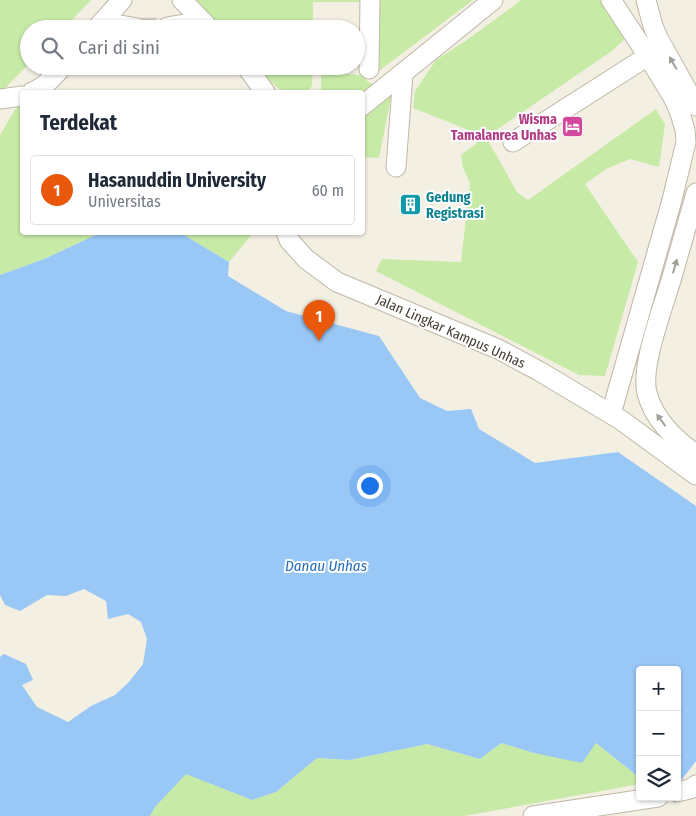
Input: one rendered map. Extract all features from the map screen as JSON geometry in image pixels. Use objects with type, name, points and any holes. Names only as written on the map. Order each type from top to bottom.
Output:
[{"type":"lane","points":[[104,20],[122,0]]},
{"type":"lane","points":[[182,0],[201,20]]},
{"type":"lane","points":[[368,68],[370,0]]},
{"type":"lane","points":[[365,104],[493,0]]},
{"type":"lane","points":[[611,0],[648,56],[680,113],[686,142],[672,200],[611,414]]},
{"type":"lane","points":[[646,0],[658,38],[696,106]]},
{"type":"lane","points":[[513,142],[648,56]]},
{"type":"lane","points":[[396,167],[403,74]]},
{"type":"lane","points":[[37,90],[55,75]]},
{"type":"lane","points":[[253,75],[264,90]]},
{"type":"lane","points":[[0,99],[20,96]]},
{"type":"lane","points":[[696,193],[654,333],[647,368],[646,392],[659,420],[686,447],[696,454]]},
{"type":"lane","name":"Jalan Lingkar Kampus Unhas","points":[[287,235],[289,240],[306,259],[337,282],[498,350],[576,392],[621,420],[696,475]]},
{"type":"lane","points":[[681,791],[696,786]]},
{"type":"lane","points":[[533,816],[636,800]]},
{"type":"green space","points":[[0,0],[91,0],[72,20],[20,20],[20,73],[4,89],[0,108]]},
{"type":"green space","points":[[174,0],[473,0],[375,74],[375,2],[313,2],[313,20],[197,20]]},
{"type":"green space","points":[[521,0],[600,0],[626,38],[612,51],[486,137],[517,192],[528,200],[656,109],[665,124],[659,167],[630,159],[608,168],[585,184],[638,262],[605,376],[579,375],[376,271],[382,259],[461,262],[470,183],[463,168],[461,155],[477,143],[466,129],[413,108],[415,91],[436,60],[467,40]]},
{"type":"green space","points":[[263,75],[313,75],[312,86],[309,90],[281,90]]},
{"type":"green space","points":[[321,75],[362,75],[368,82],[392,92],[379,158],[365,157],[365,90],[321,90]]},
{"type":"green space","points":[[20,103],[20,235],[96,235],[44,259],[0,275],[0,135]]},
{"type":"green space","points":[[184,235],[251,235],[229,262]]},
{"type":"green space","points":[[501,743],[534,753],[596,743],[636,775],[636,785],[464,816],[150,816],[155,807],[186,773],[252,800],[276,792],[317,758],[350,760],[427,744],[480,759]]},
{"type":"water","name":"Danau Unhas","points":[[96,235],[184,235],[229,262],[228,276],[286,311],[379,336],[420,398],[447,411],[471,409],[479,429],[535,463],[618,452],[696,506],[696,761],[681,781],[681,666],[636,666],[636,775],[596,743],[582,763],[534,753],[501,743],[480,759],[427,744],[350,760],[317,758],[276,792],[252,800],[186,774],[155,807],[150,816],[0,816],[0,657],[4,654],[26,664],[33,680],[22,685],[37,707],[68,722],[91,706],[115,695],[129,682],[143,664],[147,639],[141,622],[128,614],[108,619],[106,601],[84,589],[66,596],[47,595],[20,611],[5,605],[0,595],[0,275],[44,259]]},
{"type":"place","name":"Wisma Tamalanrea Unhas","points":[[573,127]]},
{"type":"place","name":"Gedung Registrasi","points":[[410,205]]},
{"type":"place","name":"Hasanuddin University","points":[[319,341]]}]
